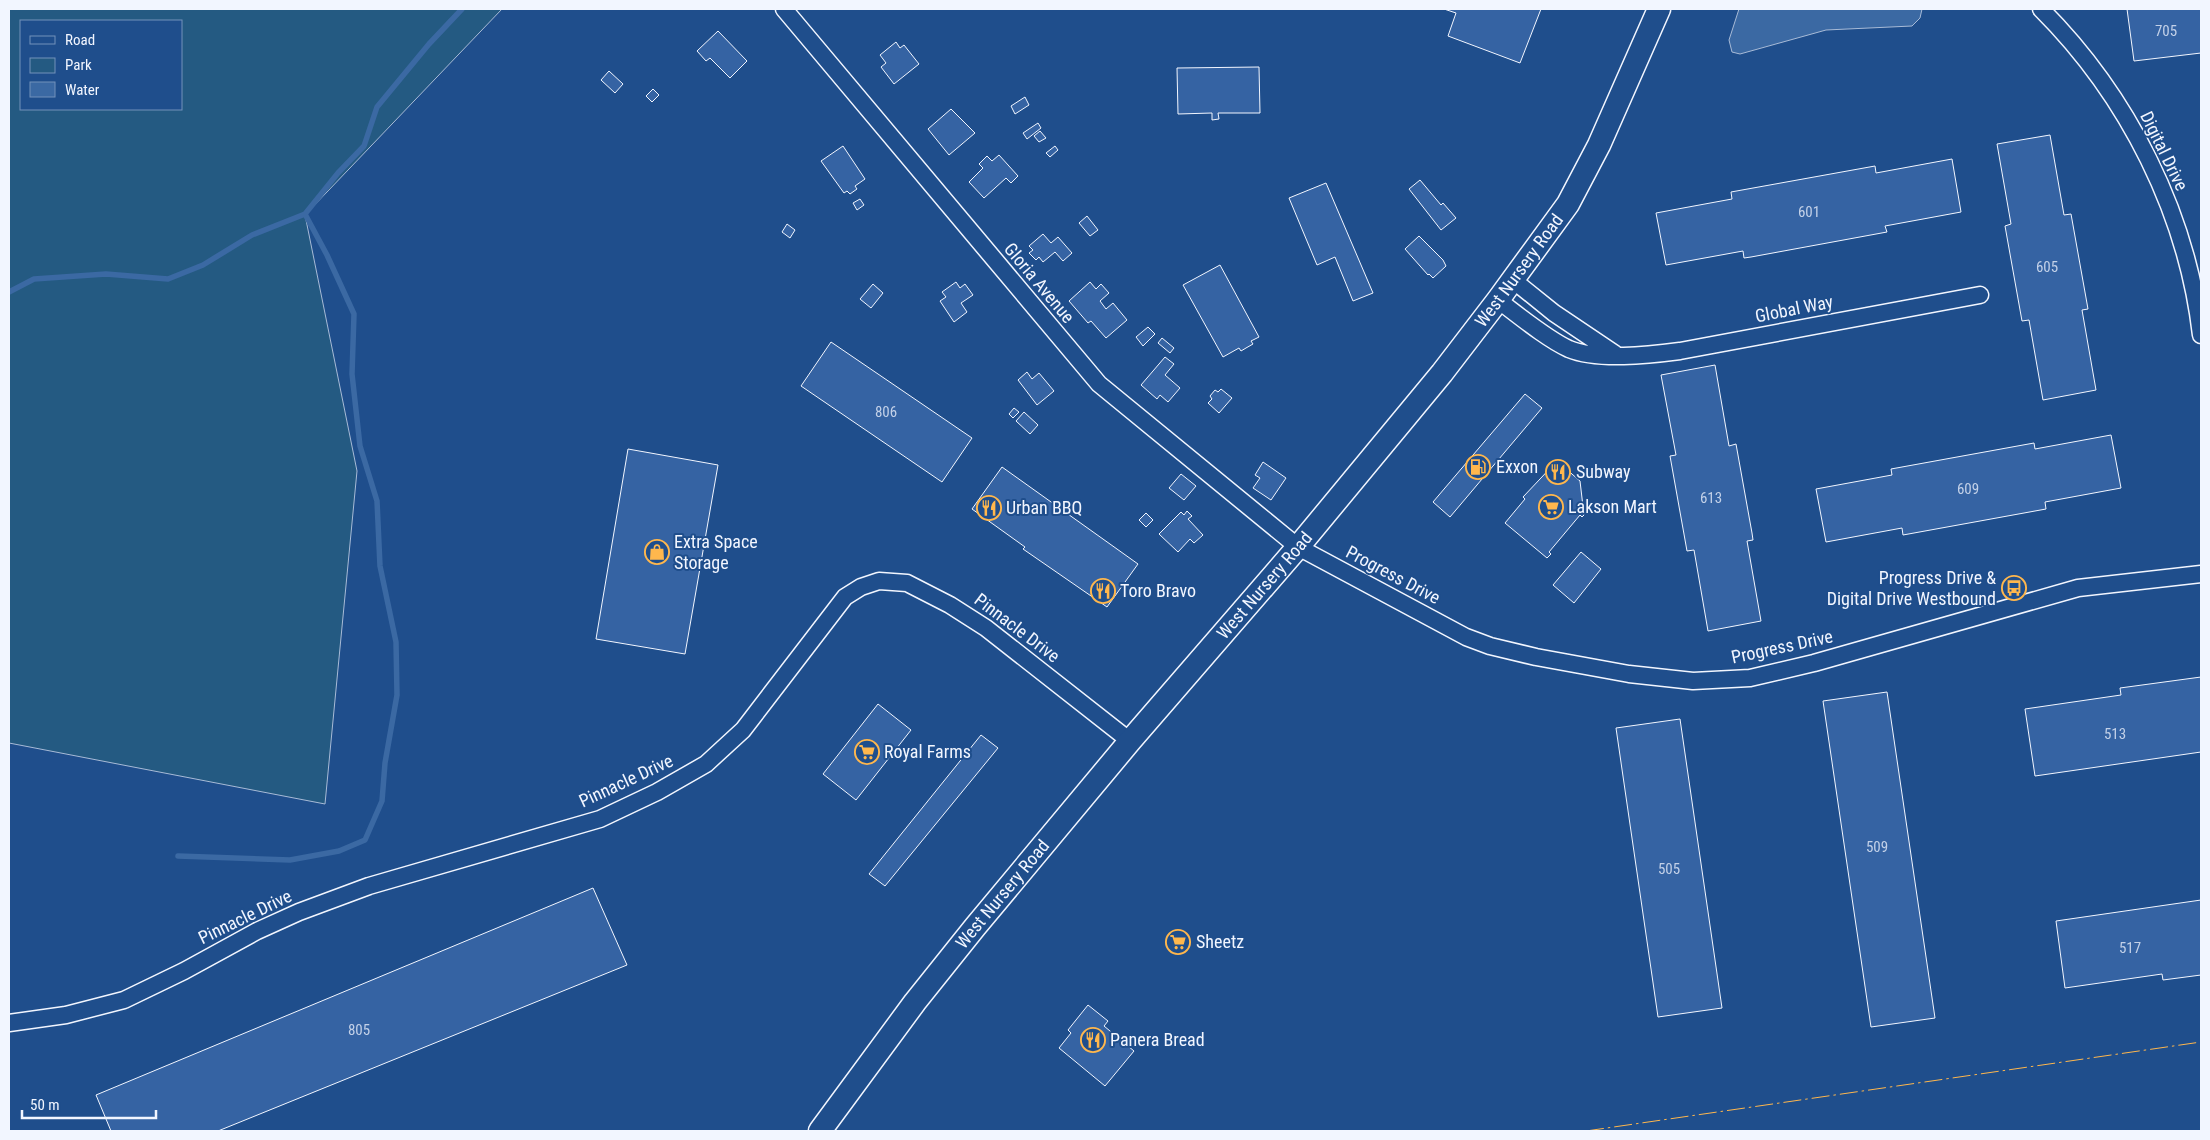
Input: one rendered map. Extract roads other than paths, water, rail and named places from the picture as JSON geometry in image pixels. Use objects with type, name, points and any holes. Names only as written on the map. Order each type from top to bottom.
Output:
[{"type":"main road","name":"West Nursery Road","points":[[820,1131],[927,987],[1130,741],[1298,547],[1442,373],[1513,280],[1568,204],[1599,145],[1659,9]]},
{"type":"street","name":"Gloria Avenue","points":[[784,9],[1099,384],[1298,547]]},
{"type":"street","name":"Digital Drive","points":[[2041,9],[2070,38],[2112,94],[2152,165],[2180,240],[2197,298],[2201,335]]},
{"type":"street","points":[[1513,280],[1554,313],[1615,354]]},
{"type":"street","name":"Global Way","points":[[1498,300],[1568,349],[1594,356],[1615,354],[1647,355],[1680,351],[1980,295]]},
{"type":"street","name":"Progress Drive","points":[[1298,547],[1466,637],[1490,646],[1619,672],[1693,680],[1750,678],[1814,663],[1927,629],[2078,588],[2201,574]]},
{"type":"street","name":"Pinnacle Drive","points":[[9,1023],[66,1015],[124,1000],[184,971],[257,931],[299,912],[369,886],[600,819],[657,792],[706,764],[743,730],[844,597],[861,586],[879,581],[907,583],[950,605],[986,628],[1130,741]]},
{"type":"water","points":[[1739,9],[1922,9],[1920,18],[1912,26],[1826,30],[1740,54],[1732,52],[1729,40]]},
{"type":"waterway","points":[[9,292],[34,279],[106,274],[168,279],[203,265],[252,235],[305,214],[338,173],[364,146],[377,107],[429,44],[462,9]]},
{"type":"waterway","points":[[178,856],[290,860],[339,851],[365,840],[382,801],[385,763],[397,695],[396,642],[380,566],[377,501],[360,446],[352,374],[354,314],[327,255],[305,214]]},
{"type":"place","name":"Exxon","points":[[1478,467]]},
{"type":"place","name":"Subway","points":[[1558,472]]},
{"type":"place","name":"Lakson Mart","points":[[1551,507]]},
{"type":"place","name":"Urban BBQ","points":[[989,508]]},
{"type":"place","name":"Extra Space Storage","points":[[657,552]]},
{"type":"place","name":"Progress Drive & Digital Drive Westbound","points":[[2014,588]]},
{"type":"place","name":"Toro Bravo","points":[[1103,591]]},
{"type":"place","name":"Royal Farms","points":[[867,752]]},
{"type":"place","name":"Sheetz","points":[[1178,942]]},
{"type":"place","name":"Panera Bread","points":[[1093,1040]]}]
